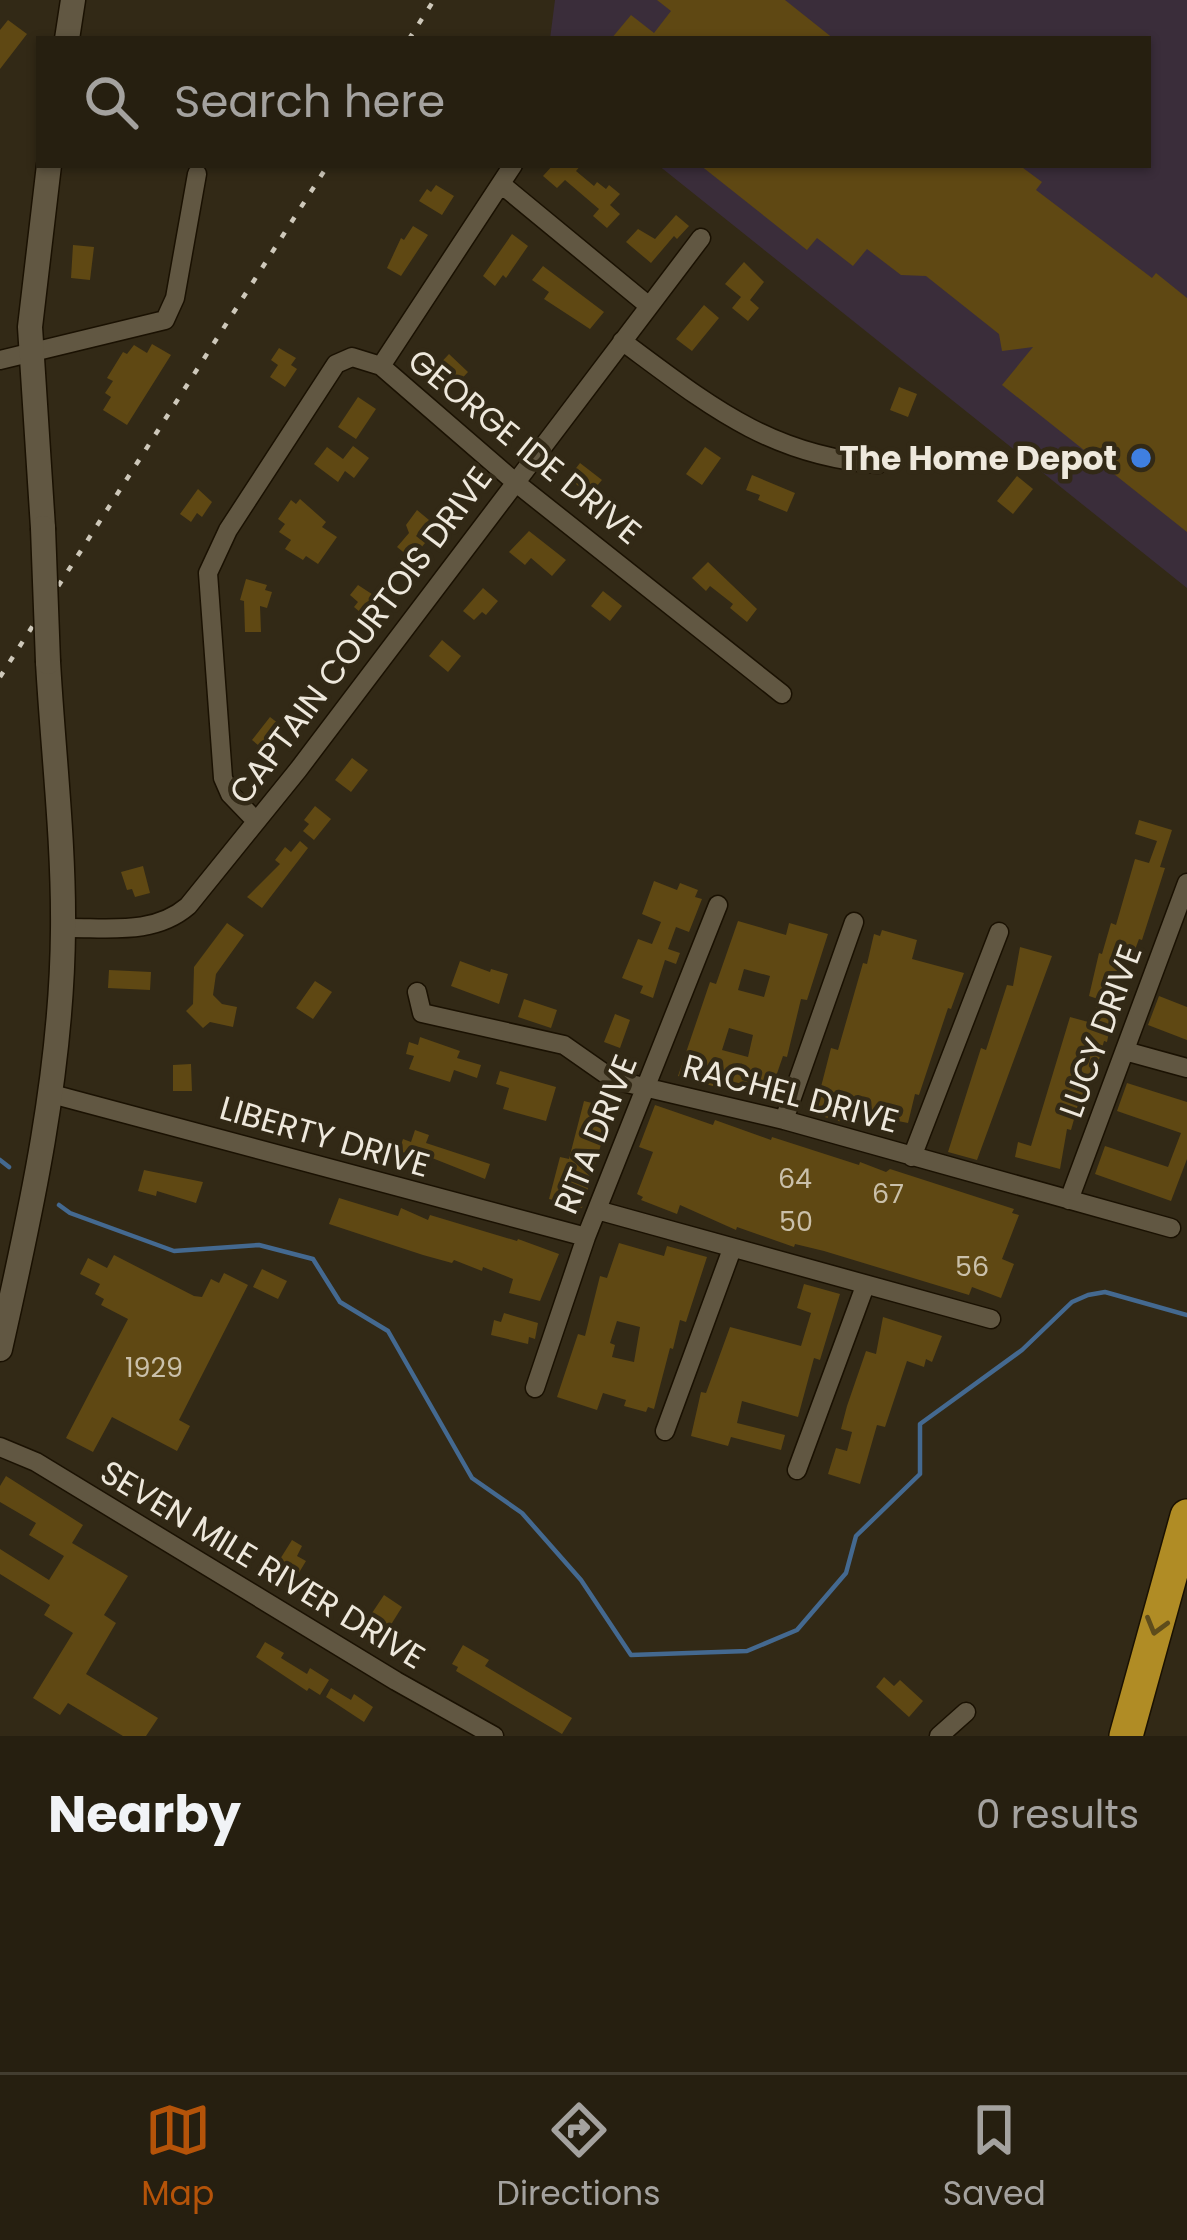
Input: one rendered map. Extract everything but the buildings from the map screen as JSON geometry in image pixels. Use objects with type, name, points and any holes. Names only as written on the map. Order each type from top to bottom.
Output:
[{"type":"highway","points":[[1126,1736],[1187,1516]]},
{"type":"main road","points":[[68,36],[73,0]]},
{"type":"main road","points":[[0,1349],[34,1194],[63,928],[31,351],[34,274],[50,168]]},
{"type":"street","points":[[381,366],[511,168]]},
{"type":"street","points":[[0,360],[165,320],[175,298],[197,174]]},
{"type":"street","points":[[501,184],[650,306]]},
{"type":"street","name":"CAPTAIN COURTOIS DRIVE","points":[[63,928],[149,927],[170,922],[188,906],[701,238]]},
{"type":"street","points":[[622,341],[743,428],[801,452],[878,464]]},
{"type":"street","name":"GEORGE IDE DRIVE","points":[[256,821],[230,794],[223,778],[208,573],[228,530],[336,364],[352,357],[381,366],[515,482],[782,694]]},
{"type":"street","name":"LUCY DRIVE","points":[[1069,1200],[1187,883]]},
{"type":"street","name":"RITA DRIVE","points":[[535,1388],[586,1237],[718,905]]},
{"type":"street","points":[[784,1120],[854,922]]},
{"type":"street","points":[[912,1156],[999,932]]},
{"type":"street","name":"RACHEL DRIVE","points":[[417,992],[422,1013],[564,1045],[614,1081],[784,1120],[1171,1228]]},
{"type":"street","points":[[1125,1051],[1187,1068]]},
{"type":"street","name":"LIBERTY DRIVE","points":[[48,1093],[586,1237]]},
{"type":"street","points":[[597,1210],[991,1319]]},
{"type":"street","points":[[665,1431],[732,1250]]},
{"type":"street","points":[[797,1470],[865,1286]]},
{"type":"street","name":"SEVEN MILE RIVER DRIVE","points":[[0,1447],[36,1462],[494,1736]]},
{"type":"street","points":[[939,1736],[966,1712]]},
{"type":"shaded area","points":[[555,0],[1187,0],[1187,588],[662,168],[1151,168],[1151,36],[550,36]]},
{"type":"waterway","points":[[0,1160],[9,1167]]},
{"type":"waterway","points":[[59,1205],[174,1251],[259,1245],[313,1259],[340,1302],[388,1331],[472,1478],[522,1513],[581,1580],[631,1655],[747,1651],[797,1630],[846,1573],[856,1536],[920,1474],[920,1424],[1022,1350],[1072,1302],[1105,1292],[1187,1315]]},
{"type":"railway","points":[[411,36],[434,0]]},
{"type":"railway","points":[[0,677],[326,168]]},
{"type":"place","name":"The Home Depot","points":[[1141,458]]}]
